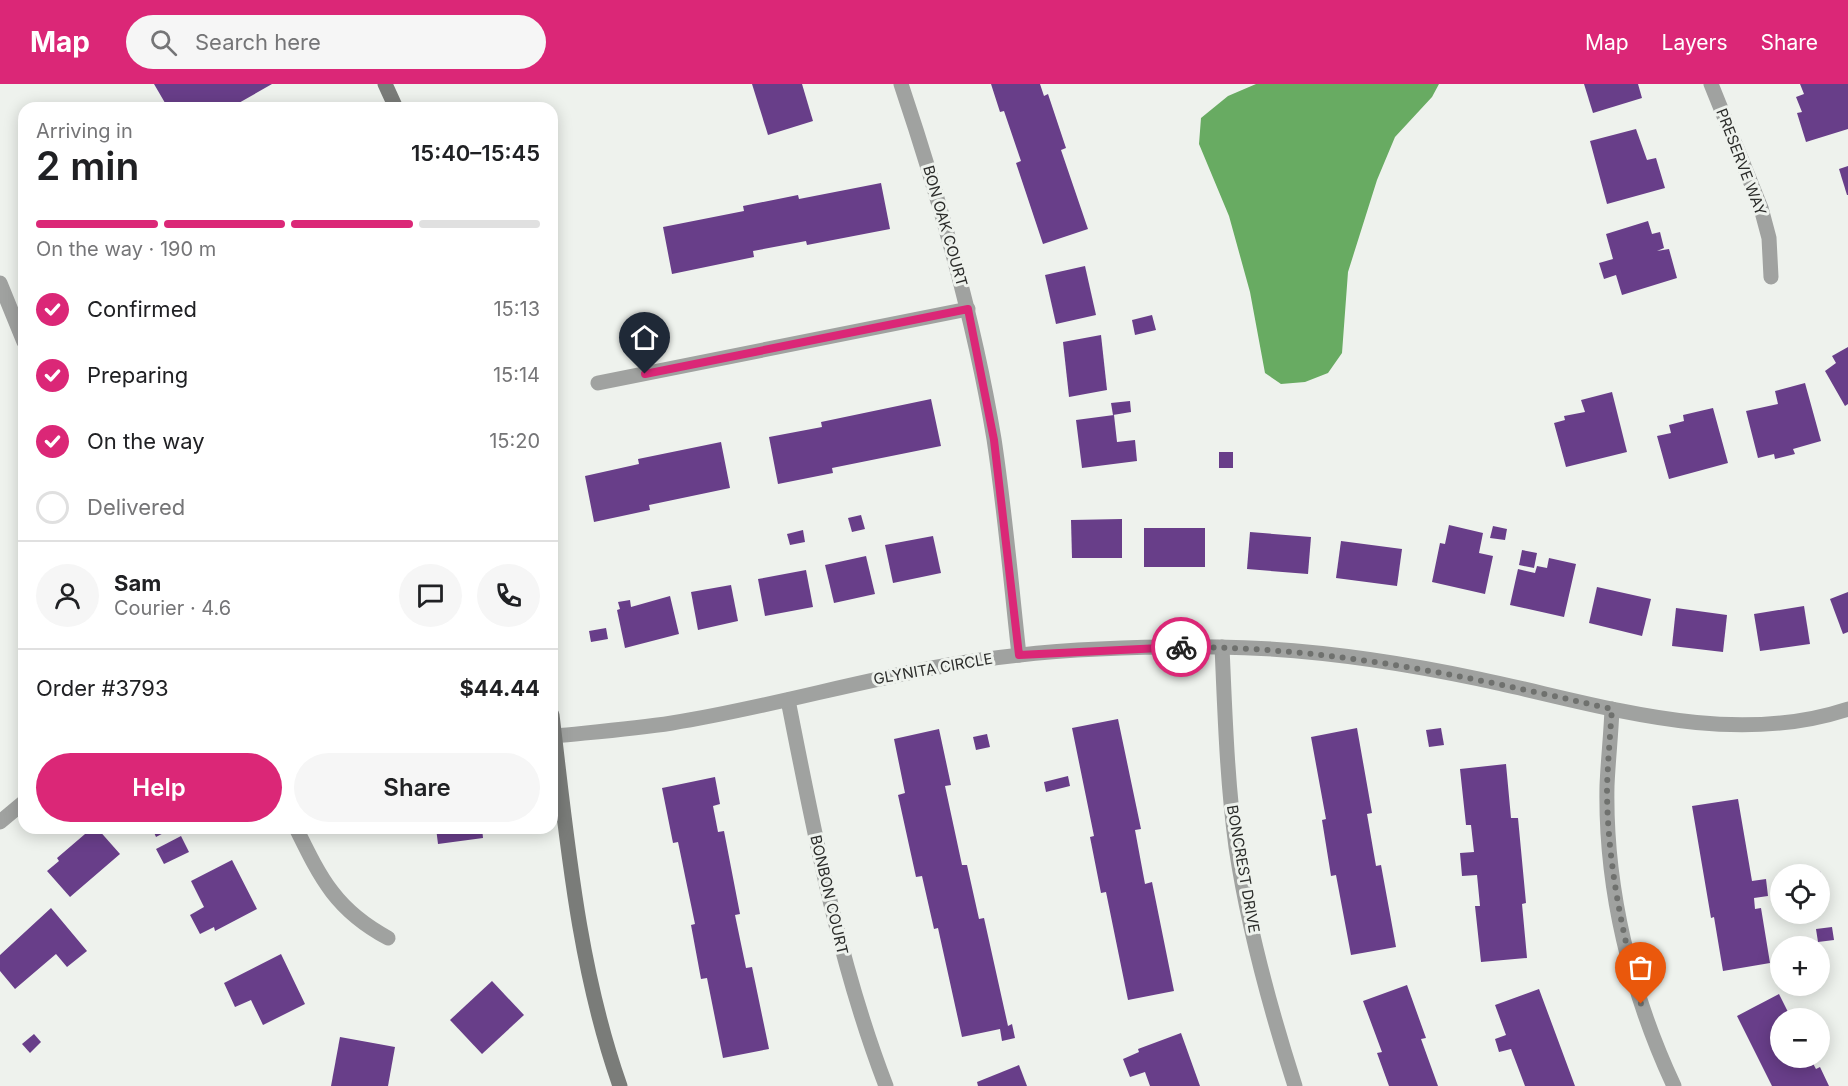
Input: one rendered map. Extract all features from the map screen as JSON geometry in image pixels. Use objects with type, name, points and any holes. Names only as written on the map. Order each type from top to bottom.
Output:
[{"type":"main road","points":[[385,84],[393,102]]},
{"type":"main road","points":[[558,760],[575,898],[590,976],[620,1086]]},
{"type":"street","name":"BON OAK COURT","points":[[901,84],[927,162],[968,309],[994,440],[1019,655]]},
{"type":"street","name":"PRESERVE WAY","points":[[1711,84],[1761,208],[1769,238],[1771,277]]},
{"type":"street","points":[[0,283],[18,327]]},
{"type":"street","points":[[598,383],[968,309]]},
{"type":"street","name":"GLYNITA CIRCLE","points":[[558,736],[672,723],[788,700],[874,679],[1019,655],[1146,647],[1222,647],[1314,653],[1386,662],[1479,679],[1612,709],[1701,723],[1746,726],[1784,723],[1848,709]]},
{"type":"street","name":"BONCREST DRIVE","points":[[1222,647],[1227,761],[1236,848],[1272,1013],[1295,1086]]},
{"type":"street","name":"BONBON COURT","points":[[788,700],[822,873],[842,955],[868,1039],[886,1086]]},
{"type":"street","points":[[1612,709],[1607,787],[1615,893],[1625,945],[1641,1004],[1674,1086]]},
{"type":"street","points":[[0,822],[18,807]]},
{"type":"street","points":[[299,834],[318,872],[338,902],[362,924],[388,938]]},
{"type":"shaded area","points":[[1256,84],[1439,84],[1432,97],[1395,137],[1377,180],[1348,272],[1342,353],[1328,373],[1305,382],[1281,384],[1265,373],[1250,292],[1229,216],[1199,144],[1201,118],[1228,96]]},
{"type":"building","points":[[154,84],[272,84],[240,102],[164,102]]},
{"type":"building","points":[[752,84],[802,84],[813,121],[768,135]]},
{"type":"building","points":[[991,84],[1040,84],[1044,96],[1048,94],[1066,148],[1061,150],[1088,229],[1043,244],[1016,163],[1021,161],[1004,111],[1000,112]]},
{"type":"building","points":[[1584,84],[1638,84],[1642,98],[1593,113]]},
{"type":"building","points":[[1800,84],[1848,84],[1848,129],[1806,142],[1797,113],[1802,112],[1796,97],[1804,94]]},
{"type":"building","points":[[1636,129],[1647,160],[1656,158],[1665,188],[1607,204],[1590,141]]},
{"type":"building","points":[[1848,166],[1848,195],[1847,195],[1839,169]]},
{"type":"building","points":[[881,183],[890,229],[807,245],[806,241],[753,251],[754,257],[672,274],[663,227],[744,211],[743,206],[798,195],[799,199]]},
{"type":"building","points":[[1648,221],[1652,234],[1660,232],[1664,248],[1657,251],[1669,249],[1677,278],[1622,295],[1616,275],[1604,279],[1599,263],[1613,259],[1606,234]]},
{"type":"building","points":[[1085,266],[1096,315],[1056,324],[1045,275]]},
{"type":"building","points":[[1152,315],[1156,330],[1135,335],[1132,320]]},
{"type":"building","points":[[1101,335],[1107,390],[1069,397],[1063,342]]},
{"type":"building","points":[[1848,347],[1848,404],[1845,406],[1825,371],[1836,363],[1832,356]]},
{"type":"building","points":[[1805,383],[1821,441],[1793,449],[1795,454],[1775,459],[1774,454],[1758,458],[1746,411],[1778,404],[1775,391]]},
{"type":"building","points":[[1612,392],[1627,452],[1566,467],[1554,423],[1565,420],[1564,416],[1585,412],[1581,400]]},
{"type":"building","points":[[931,399],[941,446],[832,468],[833,473],[778,484],[769,437],[822,427],[821,422]]},
{"type":"building","points":[[1130,401],[1131,412],[1113,415],[1111,403]]},
{"type":"building","points":[[1713,408],[1728,463],[1669,479],[1657,436],[1671,433],[1669,425],[1684,421],[1683,415]]},
{"type":"building","points":[[1114,415],[1117,442],[1135,440],[1137,461],[1082,468],[1076,420]]},
{"type":"building","points":[[721,442],[730,488],[649,505],[650,510],[594,522],[585,476],[639,464],[638,459]]},
{"type":"building","points":[[1219,452],[1233,452],[1233,468],[1219,468]]},
{"type":"building","points":[[861,515],[865,529],[852,532],[848,518]]},
{"type":"building","points":[[1122,519],[1122,558],[1072,558],[1071,520]]},
{"type":"building","points":[[1449,525],[1483,533],[1479,553],[1493,556],[1485,594],[1432,582],[1440,543],[1445,544]]},
{"type":"building","points":[[1493,526],[1507,529],[1505,540],[1490,538]]},
{"type":"building","points":[[1144,528],[1205,528],[1205,567],[1144,567]]},
{"type":"building","points":[[803,530],[805,542],[790,545],[787,534]]},
{"type":"building","points":[[1250,532],[1311,537],[1308,574],[1247,569]]},
{"type":"building","points":[[933,536],[941,573],[893,583],[885,545]]},
{"type":"building","points":[[1341,541],[1402,549],[1397,586],[1336,578]]},
{"type":"building","points":[[1522,550],[1537,553],[1534,568],[1519,565]]},
{"type":"building","points":[[866,556],[875,594],[834,603],[825,565]]},
{"type":"building","points":[[1549,558],[1576,564],[1564,617],[1510,605],[1518,569],[1535,573],[1537,566],[1547,568]]},
{"type":"building","points":[[806,570],[813,607],[765,616],[758,579]]},
{"type":"building","points":[[731,585],[738,621],[698,630],[691,592]]},
{"type":"building","points":[[1597,587],[1651,599],[1642,636],[1589,623]]},
{"type":"building","points":[[1848,592],[1848,632],[1843,634],[1830,599]]},
{"type":"building","points":[[670,596],[679,634],[625,648],[617,610],[620,609],[618,602],[630,600],[631,607]]},
{"type":"building","points":[[1804,606],[1810,644],[1760,651],[1754,614]]},
{"type":"building","points":[[1676,608],[1727,615],[1723,652],[1672,646]]},
{"type":"building","points":[[606,628],[608,639],[591,642],[589,631]]},
{"type":"building","points":[[1118,719],[1141,829],[1135,830],[1145,884],[1152,882],[1174,991],[1128,1000],[1106,892],[1101,893],[1090,837],[1094,836],[1072,728]]},
{"type":"building","points":[[1357,728],[1372,813],[1367,814],[1376,866],[1381,865],[1396,947],[1351,955],[1336,875],[1331,876],[1322,820],[1326,819],[1311,737]]},
{"type":"building","points":[[1441,728],[1444,745],[1429,747],[1426,730]]},
{"type":"building","points":[[939,729],[951,785],[945,786],[962,865],[967,865],[979,919],[984,918],[1008,1026],[1012,1024],[1015,1038],[1002,1041],[1000,1029],[962,1037],[938,928],[934,929],[922,876],[916,877],[898,795],[905,793],[894,739]]},
{"type":"building","points":[[987,734],[990,747],[976,750],[973,737]]},
{"type":"building","points":[[1506,764],[1511,818],[1518,818],[1526,903],[1522,904],[1527,958],[1481,962],[1475,906],[1480,906],[1477,875],[1462,876],[1460,853],[1474,852],[1471,825],[1466,825],[1460,769]]},
{"type":"building","points":[[1068,776],[1070,786],[1046,792],[1044,782]]},
{"type":"building","points":[[715,777],[720,804],[713,806],[718,832],[724,831],[740,914],[735,915],[746,968],[752,967],[769,1049],[723,1058],[707,978],[701,979],[691,925],[695,924],[678,842],[673,843],[662,788]]},
{"type":"building","points":[[1738,799],[1752,881],[1766,879],[1768,896],[1754,898],[1755,909],[1761,908],[1770,963],[1723,971],[1714,917],[1711,918],[1692,806]]},
{"type":"building","points":[[85,834],[102,834],[120,854],[70,897],[47,871],[59,861],[57,858]]},
{"type":"building","points":[[437,834],[483,834],[483,838],[438,844]]},
{"type":"building","points":[[181,836],[189,852],[164,864],[156,849]]},
{"type":"building","points":[[232,860],[257,909],[215,931],[214,927],[200,934],[190,915],[204,907],[191,881]]},
{"type":"building","points":[[51,908],[87,951],[67,967],[56,954],[15,989],[0,971],[0,955]]},
{"type":"building","points":[[1832,927],[1834,940],[1830,940],[1830,936],[1817,936],[1816,929]]},
{"type":"building","points":[[281,954],[305,1004],[263,1025],[251,1000],[235,1007],[224,983]]},
{"type":"building","points":[[492,981],[524,1015],[482,1054],[450,1020]]},
{"type":"building","points":[[1407,985],[1426,1038],[1421,1039],[1438,1086],[1389,1086],[1377,1053],[1382,1052],[1363,1001]]},
{"type":"building","points":[[1539,989],[1575,1086],[1525,1086],[1511,1049],[1499,1052],[1495,1039],[1506,1035],[1495,1005]]},
{"type":"building","points":[[1775,996],[1780,996],[1786,1008],[1770,1008],[1770,1068],[1820,1068],[1829,1086],[1772,1086],[1737,1016]]},
{"type":"building","points":[[1181,1033],[1200,1086],[1150,1086],[1145,1072],[1130,1077],[1123,1059],[1139,1052],[1138,1049]]},
{"type":"building","points":[[34,1034],[41,1042],[30,1053],[22,1044]]},
{"type":"building","points":[[340,1037],[395,1047],[388,1086],[331,1086]]},
{"type":"building","points":[[1019,1065],[1027,1086],[978,1086],[977,1082]]},
{"type":"way so far","points":[[1181,647],[1222,647],[1314,653],[1386,662],[1479,679],[1612,709],[1607,787],[1611,857],[1625,945],[1641,1004]]},
{"type":"route","points":[[645,374],[968,309],[994,440],[1019,655],[1181,647]]}]
